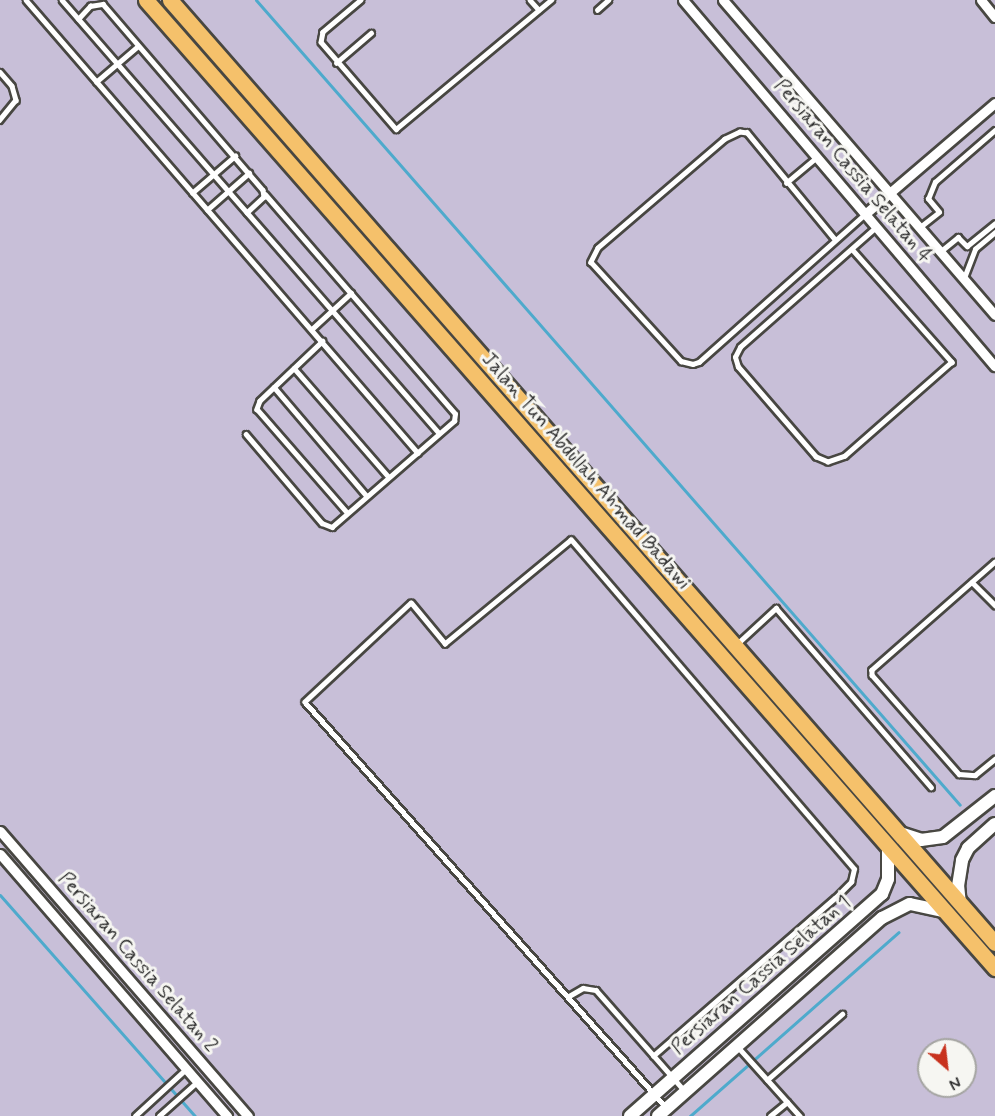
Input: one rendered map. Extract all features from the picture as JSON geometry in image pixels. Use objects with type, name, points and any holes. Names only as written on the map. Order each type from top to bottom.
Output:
[{"type":"main road","name":"Jalan Tun Abdullah Ahmad Badawi","points":[[146,0],[995,968]]},
{"type":"main road","name":"Jalan Tun Abdullah Ahmad Badawi","points":[[170,0],[995,943]]},
{"type":"street","name":"Persiaran Cassia Selatan 4","points":[[683,0],[995,366]]},
{"type":"street","points":[[723,0],[995,315]]},
{"type":"street","points":[[981,0],[995,17]]},
{"type":"street","points":[[865,214],[995,103]]},
{"type":"street","points":[[898,833],[921,840],[943,837],[995,796]]},
{"type":"street","points":[[960,904],[958,886],[962,860],[968,848],[995,824]]},
{"type":"street","name":"Persiaran Cassia Selatan 2","points":[[0,831],[248,1116]]},
{"type":"street","name":"Persiaran Cassia Selatan 1","points":[[630,1116],[882,894],[888,879],[888,848]]},
{"type":"street","name":"Persiaran Cassia Selatan 2","points":[[0,854],[227,1116]]},
{"type":"street","name":"Persiaran Cassia Selatan 1","points":[[663,1112],[685,1092],[741,1050],[892,911],[910,904],[943,910]]},
{"type":"lane","points":[[26,0],[418,453]]},
{"type":"lane","points":[[62,0],[328,310],[439,433]]},
{"type":"lane","points":[[361,0],[322,32],[321,42],[336,63],[391,126],[399,129],[550,0]]},
{"type":"lane","points":[[530,0],[538,10]]},
{"type":"lane","points":[[597,10],[608,0]]},
{"type":"lane","points":[[78,19],[90,6],[100,3],[452,408],[454,421],[366,495],[332,527],[322,524],[246,434]]},
{"type":"lane","points":[[336,63],[371,33]]},
{"type":"lane","points":[[96,82],[138,46]]},
{"type":"lane","points":[[0,72],[12,86],[16,100],[0,120]]},
{"type":"lane","points":[[920,227],[939,212],[928,199],[935,182],[995,130]]},
{"type":"lane","points":[[835,240],[747,133],[734,132],[598,248],[591,262],[681,360],[693,364],[865,214]]},
{"type":"lane","points":[[192,193],[235,156]]},
{"type":"lane","points":[[786,183],[817,157]]},
{"type":"lane","points":[[207,210],[249,173]]},
{"type":"lane","points":[[247,213],[265,195]]},
{"type":"lane","points":[[940,251],[958,237],[967,246],[995,223]]},
{"type":"lane","points":[[852,249],[952,362],[845,456],[828,462],[816,457],[738,367],[735,357],[740,347],[876,227]]},
{"type":"lane","points":[[964,278],[975,249],[995,232]]},
{"type":"lane","points":[[312,329],[328,310],[351,293]]},
{"type":"lane","points":[[323,341],[260,401],[260,415],[347,512]]},
{"type":"lane","points":[[294,368],[388,476]]},
{"type":"lane","points":[[274,387],[366,495]]},
{"type":"lane","points":[[653,1056],[835,897],[851,882],[854,869],[571,540],[445,644],[411,603],[305,702],[569,996],[654,1094],[663,1112]]},
{"type":"lane","points":[[995,562],[875,664],[872,675],[959,774],[975,775],[995,759]]},
{"type":"lane","points":[[972,582],[995,605]]},
{"type":"lane","points":[[735,646],[776,608],[931,787]]},
{"type":"lane","points":[[569,996],[583,988],[596,990],[685,1092]]},
{"type":"lane","points":[[768,1080],[842,1014]]},
{"type":"lane","points":[[741,1050],[800,1116]]},
{"type":"lane","points":[[135,1116],[186,1069]]},
{"type":"lane","points":[[159,1116],[197,1082]]},
{"type":"lane","points":[[770,1116],[787,1102]]},
{"type":"shaded area","points":[[0,0],[995,0],[995,1116],[0,1116]]},
{"type":"waterway","points":[[256,0],[960,805]]},
{"type":"waterway","points":[[0,895],[195,1116]]},
{"type":"waterway","points":[[690,1116],[899,932]]}]
